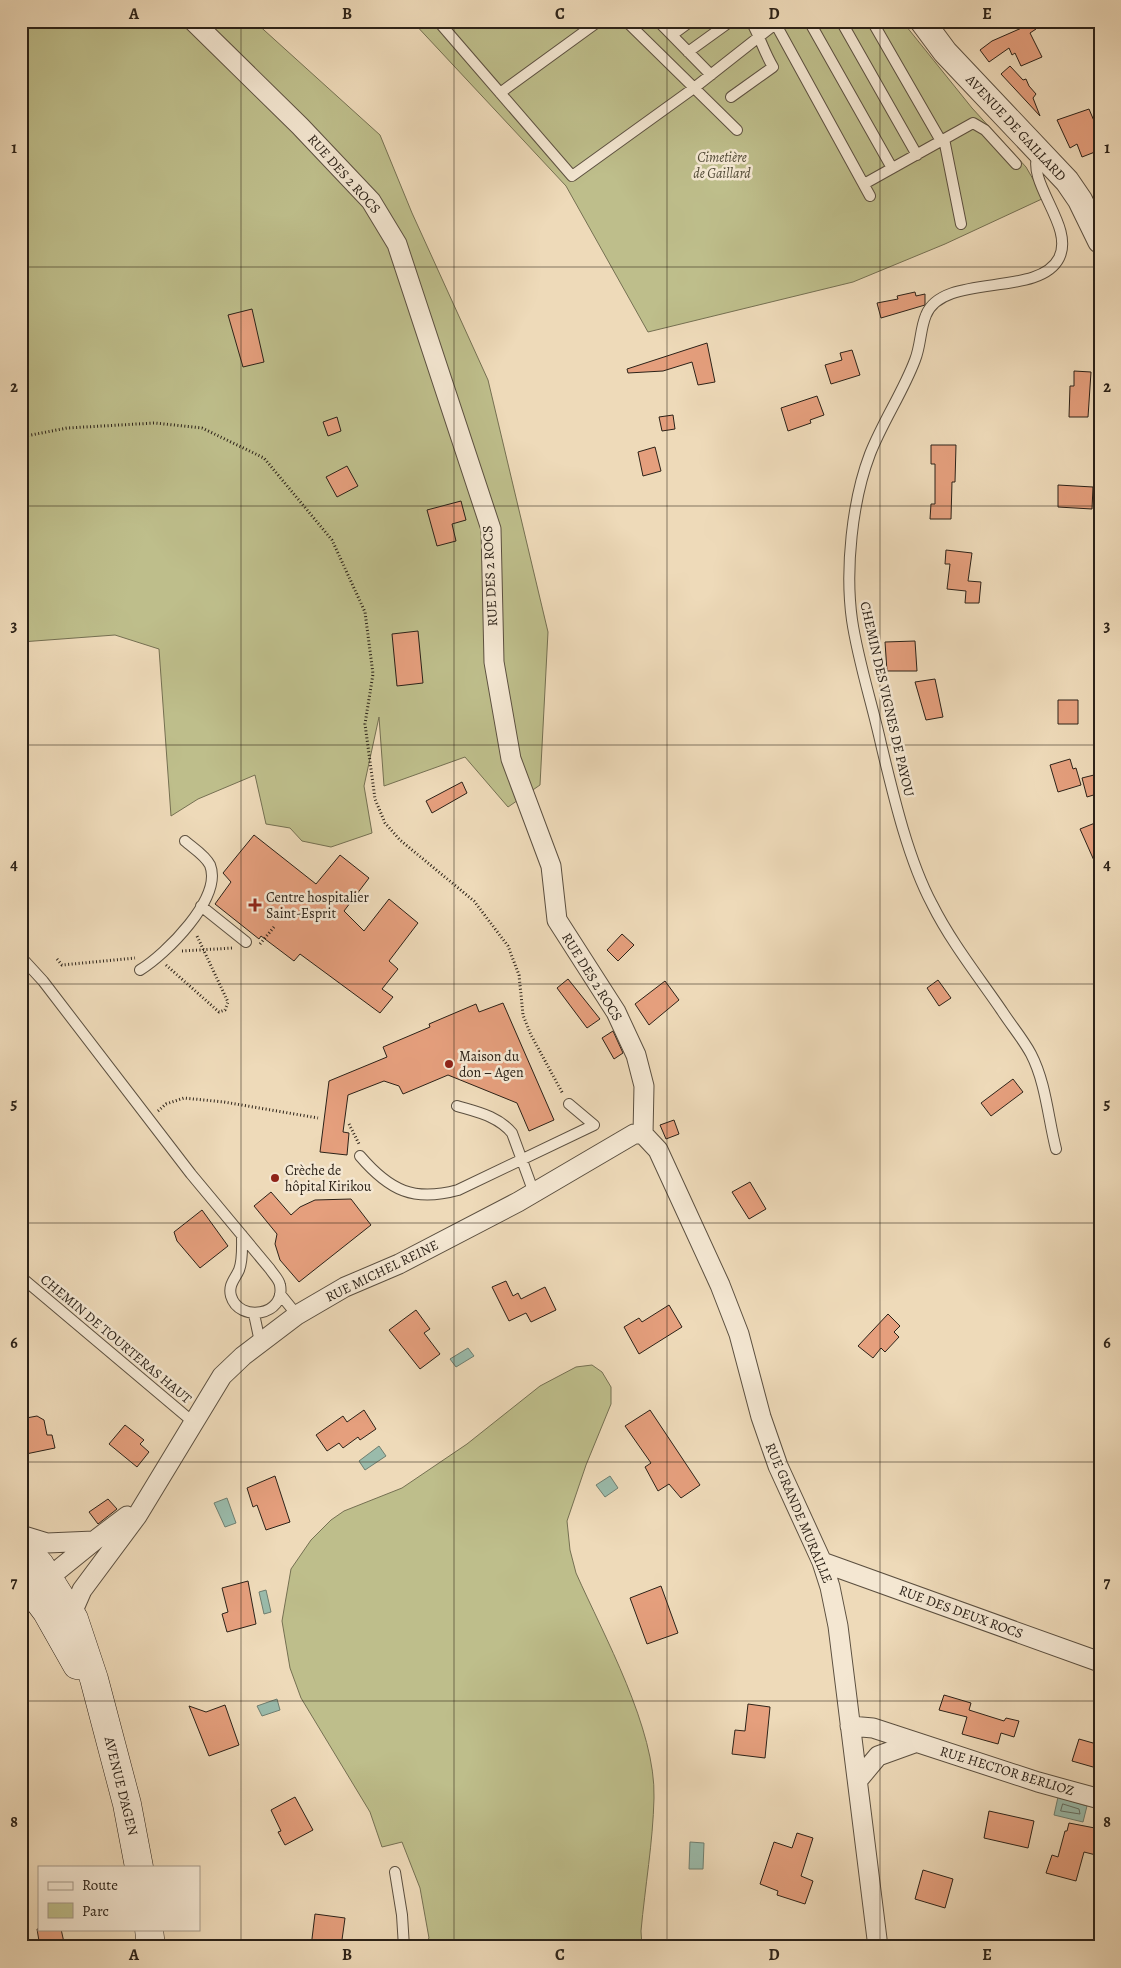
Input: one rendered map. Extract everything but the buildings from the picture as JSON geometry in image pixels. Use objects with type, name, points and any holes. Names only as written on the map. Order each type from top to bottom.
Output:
[{"type":"main road","points":[[21,1544],[44,1589]]},
{"type":"main road","name":"AVENUE D'AGEN","points":[[44,1589],[74,1619],[94,1679],[127,1804],[139,1866]]},
{"type":"main road","name":"AVENUE D'AGEN","points":[[44,1589],[100,1706]]},
{"type":"main road","points":[[149,1930],[151,1947]]},
{"type":"street","name":"RUE DES 2 ROCS","points":[[192,21],[300,126],[371,201],[396,244],[420,308],[490,528],[494,662],[511,759],[552,866],[557,920],[616,1012],[636,1055],[644,1086],[643,1134]]},
{"type":"street","name":"AVENUE DE GAILLARD","points":[[922,21],[945,52],[1040,150],[1067,181],[1080,200],[1100,241]]},
{"type":"street","name":"RUE MICHEL REINE","points":[[74,1619],[75,1606],[82,1590],[136,1516],[222,1376],[260,1342],[297,1315],[345,1287],[399,1264],[534,1193],[634,1134],[643,1134]]},
{"type":"street","name":"RUE GRANDE MURAILLE","points":[[643,1134],[658,1150],[720,1285],[739,1334],[760,1417],[778,1466],[822,1562],[830,1587],[838,1626],[878,1947]]},
{"type":"street","name":"RUE MICHEL REINE","points":[[44,1589],[74,1555],[114,1527],[137,1505],[169,1465]]},
{"type":"street","points":[[21,1535],[47,1543],[94,1541]]},
{"type":"street","points":[[21,1557],[44,1589]]},
{"type":"street","name":"RUE DES DEUX ROCS","points":[[822,1562],[1100,1662]]},
{"type":"street","name":"RUE MICHEL REINE","points":[[44,1589],[96,1569]]},
{"type":"street","name":"RUE HECTOR BERLIOZ","points":[[850,1726],[873,1728],[914,1743],[1100,1799]]},
{"type":"street","points":[[858,1780],[878,1756],[914,1743]]},
{"type":"lane","points":[[438,21],[572,176],[694,88],[760,37],[776,22],[870,196]]},
{"type":"lane","points":[[500,94],[599,21]]},
{"type":"lane","points":[[626,21],[737,130]]},
{"type":"lane","points":[[658,21],[711,75]]},
{"type":"lane","points":[[672,35],[691,21]]},
{"type":"lane","points":[[688,52],[731,21]]},
{"type":"lane","points":[[731,97],[773,67],[763,51],[760,37],[751,21]]},
{"type":"lane","points":[[809,21],[892,168]]},
{"type":"lane","points":[[841,21],[917,154]]},
{"type":"lane","points":[[872,21],[943,140],[961,224]]},
{"type":"lane","points":[[864,184],[973,122],[986,130],[1016,164]]},
{"type":"lane","name":"CHEMIN DES VIGNES DE PAYOU","points":[[1040,150],[1036,159],[1036,169],[1054,215],[1062,242],[1059,258],[1046,272],[1020,280],[953,292],[937,299],[926,312],[915,360],[877,438],[862,480],[853,530],[849,582],[852,621],[887,770],[921,880],[932,904],[958,948],[1030,1053],[1043,1088],[1056,1149]]},
{"type":"lane","points":[[140,970],[173,944],[192,921],[210,885],[211,867],[206,858],[185,841]]},
{"type":"lane","points":[[201,906],[246,942]]},
{"type":"lane","points":[[21,957],[42,981],[154,1127],[278,1280],[280,1294],[297,1315]]},
{"type":"lane","points":[[360,1156],[392,1184],[421,1196],[437,1196],[458,1190],[594,1125],[569,1104]]},
{"type":"lane","points":[[456,1106],[495,1118],[506,1126],[512,1133],[534,1193]]},
{"type":"lane","points":[[242,1235],[242,1256],[238,1271],[230,1287],[231,1296],[239,1305],[254,1314],[271,1309],[280,1294]]},
{"type":"lane","name":"CHEMIN DE TOURTERAS HAUT","points":[[21,1277],[193,1422]]},
{"type":"lane","points":[[254,1314],[260,1342]]},
{"type":"lane","points":[[395,1872],[402,1915],[404,1947]]},
{"type":"path","points":[[21,437],[67,428],[155,423],[202,428],[264,458],[332,540],[364,612],[373,674],[365,724],[375,800],[385,823],[400,840],[474,901],[508,946],[519,976],[523,1015],[531,1035],[569,1104]]},
{"type":"path","points":[[254,950],[274,927]]},
{"type":"path","points":[[57,959],[62,965],[149,957],[156,959],[167,966],[219,1012],[225,1010],[228,1002],[196,936],[201,930]]},
{"type":"path","points":[[229,944],[241,952]]},
{"type":"path","points":[[176,956],[181,951],[234,948]]},
{"type":"path","points":[[167,966],[172,961]]},
{"type":"path","points":[[154,1127],[157,1112],[166,1104],[184,1098],[224,1102],[318,1118]]},
{"type":"path","points":[[349,1124],[359,1142],[360,1156]]},
{"type":"green space","points":[[21,21],[254,21],[380,135],[412,213],[488,380],[548,632],[540,785],[508,807],[465,757],[384,786],[379,717],[364,786],[372,833],[331,847],[302,841],[290,828],[266,824],[255,775],[198,799],[171,816],[159,649],[115,635],[21,642],[21,213],[23,204],[21,186]]},
{"type":"green space","name":"Cimetière de Gaillard","points":[[412,21],[902,21],[972,108],[1026,167],[1044,198],[945,244],[853,282],[648,332],[566,186]]},
{"type":"green space","points":[[592,1365],[602,1372],[611,1387],[611,1404],[586,1465],[567,1521],[570,1550],[576,1573],[614,1654],[638,1713],[647,1743],[652,1771],[654,1798],[651,1848],[641,1931],[642,1947],[423,1947],[429,1938],[420,1888],[402,1842],[382,1847],[370,1812],[301,1698],[290,1668],[282,1621],[291,1569],[311,1540],[331,1520],[344,1511],[402,1488],[467,1444],[540,1386],[576,1367]]},
{"type":"water","points":[[468,1348],[474,1356],[456,1367],[450,1359]]},
{"type":"water","points":[[379,1446],[386,1456],[365,1470],[359,1461]]},
{"type":"water","points":[[610,1476],[618,1488],[605,1497],[596,1485]]},
{"type":"water","points":[[227,1498],[236,1523],[225,1527],[214,1503]]},
{"type":"water","points":[[266,1590],[271,1612],[264,1614],[259,1592]]},
{"type":"water","points":[[277,1699],[280,1710],[262,1716],[257,1706]]},
{"type":"water","points":[[1058,1797],[1087,1806],[1083,1822],[1054,1815]]},
{"type":"water","points":[[690,1842],[704,1843],[703,1869],[689,1869]]},
{"type":"place","name":"Centre hospitalier Saint-Esprit","points":[[255,905]]},
{"type":"place","name":"Maison du don – Agen","points":[[449,1064]]},
{"type":"place","name":"Crèche de hôpital Kirikou","points":[[275,1178]]}]
